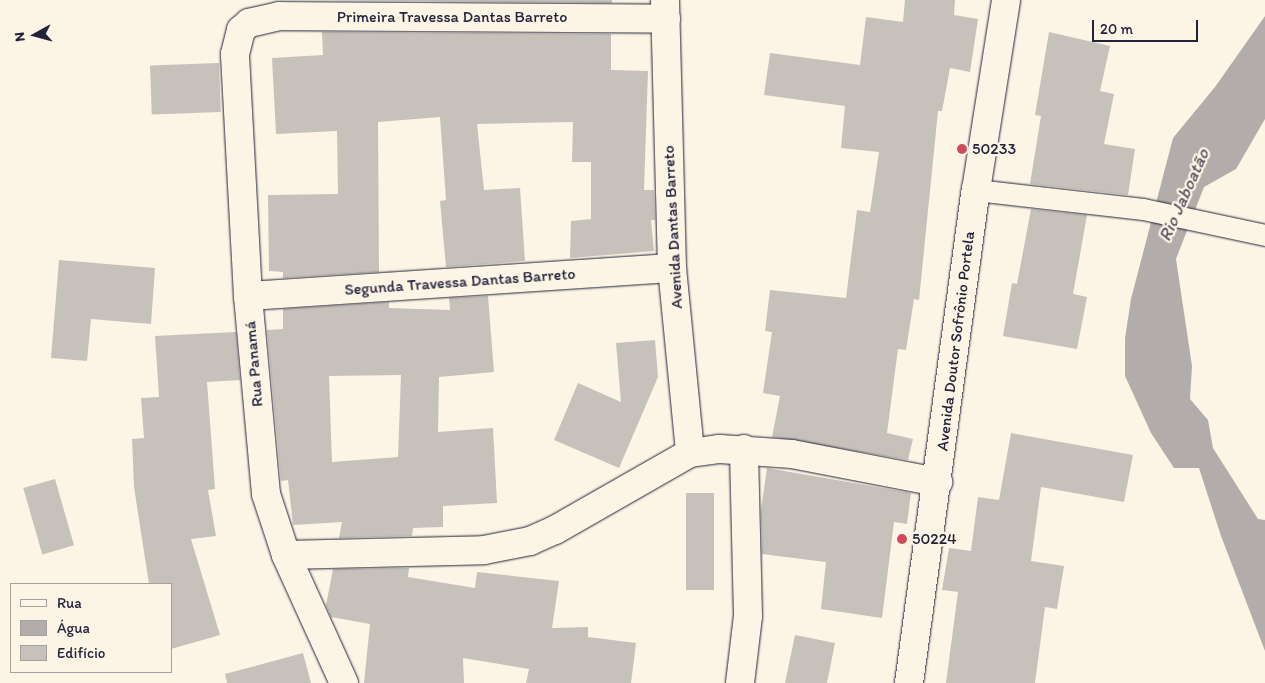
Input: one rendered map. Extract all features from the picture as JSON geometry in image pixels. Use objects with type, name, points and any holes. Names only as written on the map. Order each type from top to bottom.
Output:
[{"type":"street","name":"Avenida Doutor Sofrônio Portela","points":[[909,683],[938,482],[976,190],[1006,0]]},
{"type":"street","name":"Primeira Travessa Dantas Barreto","points":[[241,30],[255,20],[279,16],[665,10]]},
{"type":"street","name":"Avenida Dantas Barreto","points":[[665,10],[672,268],[690,453]]},
{"type":"street","name":"Rua Panamá","points":[[241,30],[235,54],[248,296],[266,494],[286,555],[344,683]]},
{"type":"street","name":"Segunda Travessa Dantas Barreto","points":[[248,296],[672,268]]},
{"type":"street","points":[[286,555],[484,550],[530,541],[555,530],[690,453],[744,450],[792,454],[938,482]]},
{"type":"street","points":[[740,683],[748,616],[744,450]]},
{"type":"lane","points":[[976,190],[1143,210],[1208,221],[1265,235]]},
{"type":"water","name":"Rio Jaboatão","points":[[1265,16],[1265,119],[1236,169],[1204,187],[1176,259],[1192,366],[1190,399],[1208,420],[1213,448],[1258,519],[1265,520],[1265,651],[1221,536],[1199,468],[1174,468],[1151,433],[1125,376],[1125,338],[1131,299],[1173,138],[1215,87]]},
{"type":"building","points":[[321,0],[612,0],[612,3]]},
{"type":"building","points":[[905,0],[955,0],[954,15],[978,19],[970,72],[950,68],[942,111],[938,111],[919,300],[914,299],[906,350],[898,349],[887,433],[913,439],[908,460],[772,437],[780,396],[763,393],[772,332],[765,331],[770,290],[846,298],[857,210],[870,212],[879,152],[841,148],[845,106],[764,95],[770,53],[860,65],[866,17],[903,22]]},
{"type":"building","points":[[322,32],[611,34],[611,70],[648,71],[644,190],[654,190],[655,220],[651,220],[654,251],[570,258],[571,221],[591,219],[591,162],[572,162],[573,122],[477,124],[484,190],[520,188],[525,261],[446,267],[440,201],[446,200],[440,117],[378,122],[379,272],[283,278],[283,272],[269,271],[268,195],[338,194],[337,131],[276,134],[272,58],[323,55]]},
{"type":"building","points":[[1049,32],[1110,46],[1100,91],[1114,94],[1104,144],[1135,149],[1128,195],[1030,184],[1041,116],[1035,115]]},
{"type":"building","points":[[219,63],[221,112],[152,114],[150,65]]},
{"type":"building","points":[[1031,209],[1087,215],[1073,294],[1087,297],[1077,349],[1003,336],[1012,283],[1017,284]]},
{"type":"building","points":[[59,260],[155,268],[151,324],[91,319],[87,361],[51,358]]},
{"type":"building","points":[[488,296],[494,372],[439,377],[438,432],[493,428],[497,503],[443,506],[443,527],[413,528],[412,536],[339,538],[342,522],[293,525],[288,480],[281,481],[267,330],[283,329],[283,309],[389,302],[389,308],[450,310],[449,298]],"holes":[[[401,375],[398,457],[332,462],[329,376]]]},
{"type":"building","points":[[236,332],[240,380],[207,382],[215,489],[208,490],[216,536],[191,539],[220,635],[172,649],[172,583],[149,583],[134,487],[132,439],[144,438],[141,398],[159,397],[155,336]]},
{"type":"building","points":[[655,340],[658,377],[619,468],[554,440],[578,383],[621,402],[616,343]]},
{"type":"building","points":[[1011,433],[1133,455],[1124,502],[1041,487],[1031,561],[1064,566],[1057,609],[1045,607],[1035,683],[946,683],[958,592],[942,590],[949,548],[971,551],[978,497],[999,500]]},
{"type":"building","points":[[767,468],[911,493],[907,524],[894,522],[882,618],[821,609],[826,562],[762,554],[761,510]]},
{"type":"building","points":[[55,479],[74,545],[42,554],[23,488]]},
{"type":"building","points":[[686,493],[714,493],[714,590],[686,590]]},
{"type":"building","points":[[409,568],[408,577],[475,588],[477,572],[559,581],[552,628],[588,627],[588,637],[636,643],[631,683],[526,683],[529,669],[463,658],[464,683],[364,683],[370,624],[331,617],[326,605],[333,569]]},
{"type":"building","points":[[795,635],[835,643],[827,683],[785,683]]},
{"type":"building","points":[[303,653],[311,683],[227,683],[225,674]]},
{"type":"place","name":"50233","points":[[962,149]]},
{"type":"place","name":"50224","points":[[902,539]]}]
